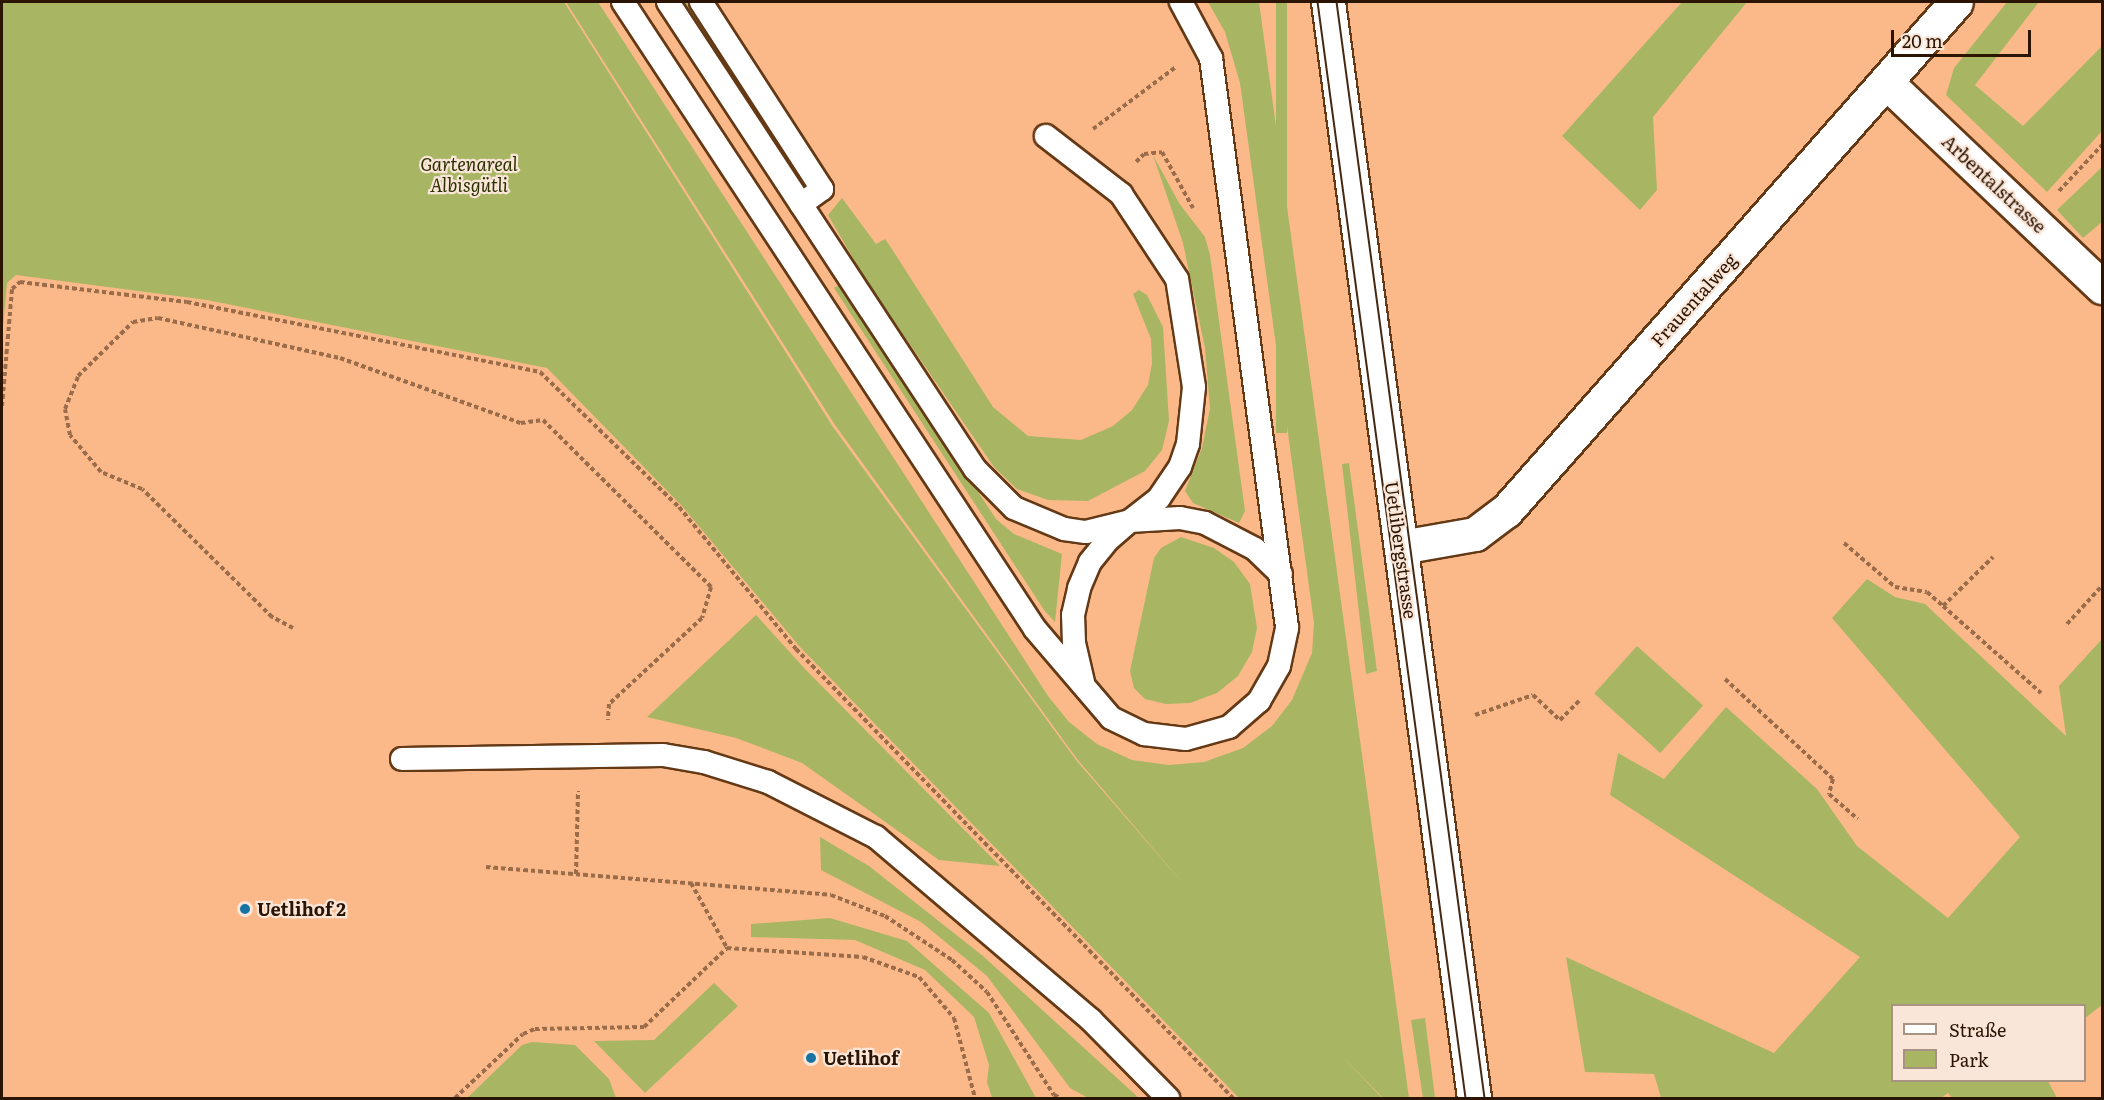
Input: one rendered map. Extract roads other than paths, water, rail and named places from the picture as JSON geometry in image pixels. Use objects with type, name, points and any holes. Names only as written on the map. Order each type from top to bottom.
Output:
[{"type":"main road","name":"Uetlibergstrasse","points":[[1328,2],[1474,1098]]},
{"type":"main road","name":"Frauentalweg","points":[[1401,547],[1474,534],[1506,511],[1956,2]]},
{"type":"main road","name":"Arbentalstrasse","points":[[1886,82],[2103,286]]},
{"type":"lane","points":[[623,2],[1035,629],[1111,718],[1144,734],[1185,739],[1228,727],[1258,701],[1279,666],[1287,627],[1211,58],[1181,2]]},
{"type":"lane","points":[[668,2],[993,490],[1014,508],[1064,529],[1086,532],[1130,521],[1172,518],[1205,524],[1255,549],[1281,574]]},
{"type":"lane","points":[[701,2],[822,189],[801,204]]},
{"type":"lane","points":[[1046,136],[1121,194],[1177,279],[1194,387],[1193,421],[1180,467],[1159,498],[1108,540],[1090,562],[1079,588],[1073,615],[1074,643],[1086,690]]},
{"type":"lane","points":[[402,759],[663,755],[704,762],[768,782],[876,837],[1091,1020],[1168,1098]]},
{"type":"tram line","points":[[1318,2],[1466,1098]]},
{"type":"tram line","points":[[1337,2],[1485,1098]]},
{"type":"place","name":"Uetlihof 2","points":[[245,909]]},
{"type":"place","name":"Uetlihof","points":[[811,1058]]},
{"type":"park label","name":"Gartenareal Albisgütli","points":[[469,175]]}]
